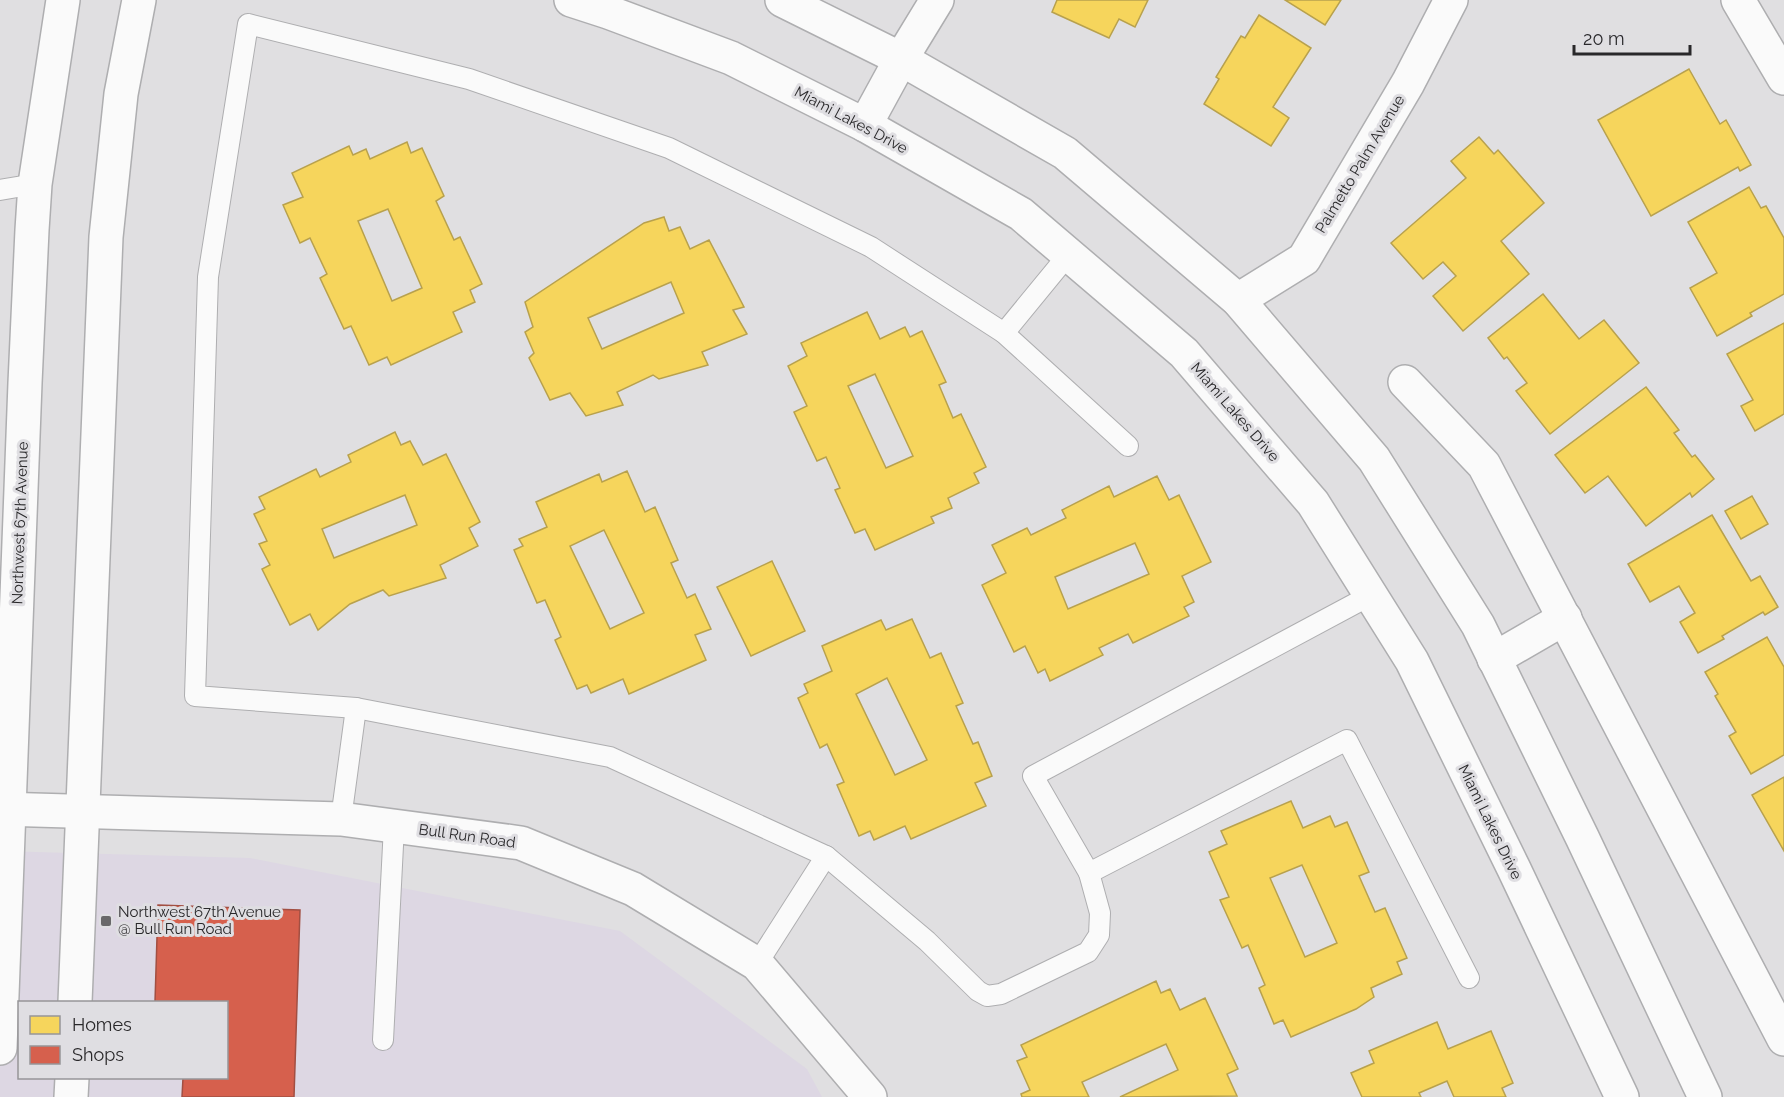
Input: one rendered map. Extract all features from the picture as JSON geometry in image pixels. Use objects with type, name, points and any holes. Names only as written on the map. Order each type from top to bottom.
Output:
[{"type":"main road","name":"Northwest 67th Avenue","points":[[0,1048],[4,809],[35,184],[63,0]]},
{"type":"main road","points":[[75,1001],[106,237],[121,94],[139,0]]},
{"type":"main road","name":"Miami Lakes Drive","points":[[571,0],[731,58],[865,125],[1021,214],[1184,353],[1313,503],[1412,661],[1622,1097]]},
{"type":"main road","points":[[782,0],[901,59],[1065,153],[1238,300],[1374,459],[1478,625],[1587,847],[1705,1097]]},
{"type":"main road","points":[[865,125],[937,0]]},
{"type":"main road","name":"Palmetto Palm Avenue","points":[[1238,300],[1304,259],[1408,83],[1451,0]]},
{"type":"main road","points":[[1738,0],[1784,78]]},
{"type":"main road","points":[[1405,382],[1485,465],[1784,1039]]},
{"type":"main road","points":[[1494,659],[1564,618]]},
{"type":"main road","name":"Bull Run Road","points":[[4,809],[341,819],[521,843],[633,889],[757,964],[870,1097]]},
{"type":"main road","points":[[71,1097],[72,1079]]},
{"type":"lane","points":[[1128,446],[1004,333],[871,247],[669,148],[469,79],[248,24],[208,278],[195,696],[356,708],[610,757],[826,856],[927,941],[978,991],[987,996],[1001,994],[1088,952],[1099,935],[1100,913],[1089,873],[1033,776],[1371,595]]},
{"type":"lane","points":[[0,190],[35,184]]},
{"type":"lane","points":[[1004,333],[1068,255]]},
{"type":"lane","points":[[341,819],[356,708]]},
{"type":"lane","points":[[1089,873],[1347,740],[1469,978]]},
{"type":"lane","points":[[383,1041],[394,826]]},
{"type":"lane","points":[[757,964],[826,856]]},
{"type":"shaded area","points":[[0,851],[250,858],[620,931],[807,1069],[822,1097],[0,1097]]},
{"type":"building: Homes","points":[[1057,0],[1148,0],[1135,27],[1119,19],[1109,38],[1052,12]]},
{"type":"building: Homes","points":[[1285,0],[1341,0],[1325,25]]},
{"type":"building: Homes","points":[[1259,15],[1311,48],[1273,107],[1289,118],[1271,146],[1204,104],[1219,79],[1216,77],[1241,36],[1245,38]]},
{"type":"building: Homes","points":[[1689,69],[1720,124],[1726,120],[1751,165],[1740,171],[1738,167],[1651,216],[1598,120]]},
{"type":"building: Homes","points":[[1479,137],[1494,154],[1498,150],[1544,203],[1501,241],[1529,274],[1463,331],[1433,296],[1456,276],[1443,262],[1423,279],[1391,243],[1466,178],[1451,161]]},
{"type":"building: Homes","points":[[407,142],[411,153],[422,148],[444,196],[436,201],[454,240],[460,237],[482,284],[470,290],[475,302],[453,312],[462,332],[391,365],[387,357],[369,365],[351,326],[344,329],[320,278],[327,274],[310,238],[300,243],[283,205],[303,197],[292,173],[349,146],[353,155],[366,149],[370,159]],"holes":[[[388,209],[422,288],[392,301],[358,221]]]},
{"type":"building: Homes","points":[[1749,187],[1761,208],[1766,206],[1784,238],[1784,294],[1750,313],[1752,316],[1717,336],[1690,288],[1717,273],[1688,222]]},
{"type":"building: Homes","points":[[664,217],[669,231],[680,227],[690,249],[709,240],[744,307],[733,310],[747,334],[702,352],[708,365],[659,379],[653,375],[617,392],[623,405],[586,416],[570,393],[550,400],[529,358],[534,353],[525,332],[533,327],[525,302],[644,223]],"holes":[[[671,282],[684,313],[602,349],[588,318]]]},
{"type":"building: Homes","points":[[1543,294],[1579,339],[1604,320],[1639,363],[1550,434],[1516,391],[1527,383],[1507,357],[1504,359],[1488,338]]},
{"type":"building: Homes","points":[[867,312],[880,339],[905,327],[910,337],[922,331],[946,382],[939,385],[953,418],[961,414],[986,467],[974,473],[979,483],[948,498],[952,508],[931,517],[934,523],[875,550],[865,529],[855,533],[835,490],[840,488],[826,457],[817,461],[794,412],[807,406],[788,366],[807,356],[801,343]],"holes":[[[875,374],[913,456],[886,468],[848,386]]]},
{"type":"building: Homes","points":[[1784,323],[1784,414],[1755,431],[1741,406],[1753,400],[1727,354]]},
{"type":"building: Homes","points":[[1646,387],[1679,430],[1674,433],[1692,457],[1695,455],[1714,479],[1692,497],[1690,493],[1646,526],[1608,476],[1585,493],[1555,455]]},
{"type":"building: Homes","points":[[395,432],[401,445],[410,441],[423,465],[446,454],[480,522],[469,528],[478,546],[440,565],[446,578],[389,596],[383,590],[350,604],[318,630],[310,614],[290,625],[262,569],[270,565],[259,544],[267,541],[254,514],[265,509],[259,497],[316,469],[320,477],[351,462],[348,455]],"holes":[[[405,495],[417,525],[334,558],[322,529]]]},
{"type":"building: Homes","points":[[627,471],[645,512],[655,507],[678,560],[671,563],[687,598],[695,594],[711,629],[695,635],[706,660],[629,694],[623,679],[591,693],[587,685],[577,689],[555,640],[561,637],[545,600],[537,603],[514,550],[523,546],[519,539],[547,527],[536,502],[599,474],[602,482]],"holes":[[[604,530],[644,613],[610,629],[570,546]]]},
{"type":"building: Homes","points":[[1157,476],[1169,500],[1179,495],[1211,562],[1182,576],[1194,602],[1184,607],[1189,616],[1133,643],[1128,634],[1099,648],[1103,655],[1050,681],[1045,669],[1038,673],[1025,646],[1014,652],[982,585],[1006,573],[992,545],[1027,528],[1031,535],[1066,518],[1062,510],[1109,486],[1114,497]],"holes":[[[1135,543],[1149,574],[1068,609],[1055,577]]]},
{"type":"building: Homes","points":[[1752,496],[1768,524],[1741,539],[1725,511]]},
{"type":"building: Homes","points":[[1712,515],[1751,581],[1760,576],[1778,607],[1765,615],[1763,612],[1722,636],[1724,639],[1698,653],[1680,622],[1695,613],[1679,586],[1650,602],[1628,564]]},
{"type":"building: Homes","points":[[772,561],[805,631],[751,656],[717,587]]},
{"type":"building: Homes","points":[[912,619],[930,658],[941,653],[963,703],[956,706],[973,744],[978,742],[992,776],[975,783],[986,806],[911,839],[905,826],[874,840],[870,831],[859,836],[837,785],[844,782],[827,744],[820,748],[798,698],[808,693],[804,684],[832,671],[822,646],[881,620],[886,630]],"holes":[[[887,678],[927,760],[895,775],[856,694]]]},
{"type":"building: Homes","points":[[1767,637],[1784,667],[1784,755],[1751,774],[1729,736],[1736,732],[1715,696],[1718,694],[1705,672]]},
{"type":"building: Homes","points":[[1784,777],[1784,851],[1752,795]]},
{"type":"building: Homes","points":[[1291,801],[1303,828],[1330,816],[1335,827],[1347,822],[1369,872],[1359,876],[1375,912],[1385,908],[1407,958],[1397,962],[1402,974],[1371,988],[1374,997],[1356,1009],[1291,1037],[1283,1020],[1274,1024],[1259,988],[1265,985],[1248,945],[1242,948],[1220,900],[1229,897],[1209,852],[1227,844],[1221,831]],"holes":[[[1302,865],[1337,943],[1305,957],[1270,878]]]},
{"type":"building: Homes","points":[[1156,981],[1161,993],[1170,989],[1180,1010],[1205,998],[1238,1069],[1227,1074],[1237,1096],[1120,1097],[1178,1070],[1166,1044],[1082,1082],[1089,1097],[1022,1097],[1021,1094],[1030,1090],[1017,1061],[1027,1057],[1021,1045]]},
{"type":"building: Homes","points":[[1437,1022],[1448,1049],[1491,1031],[1513,1083],[1502,1088],[1506,1097],[1454,1097],[1447,1081],[1419,1093],[1421,1097],[1362,1097],[1351,1073],[1374,1063],[1369,1051]]},
{"type":"building: Shops","points":[[158,905],[300,910],[294,1097],[182,1097],[183,1079],[228,1079],[228,1001],[155,1001]]},
{"type":"place","name":"Northwest 67th Avenue @ Bull Run Road","points":[[106,921]]}]
